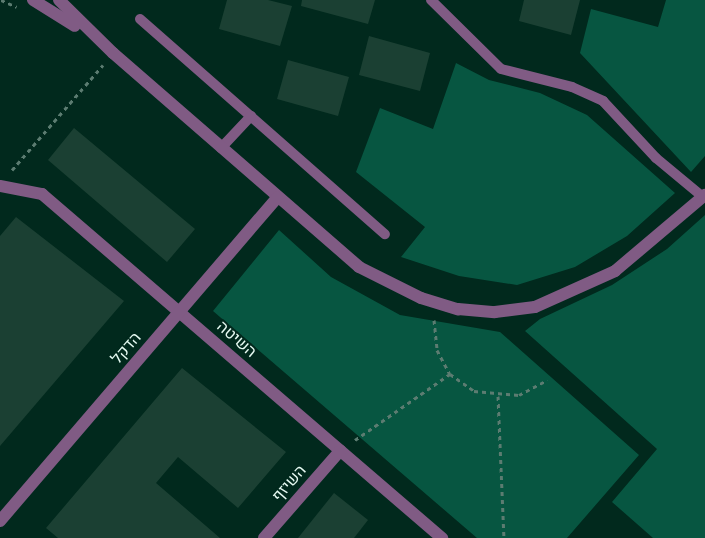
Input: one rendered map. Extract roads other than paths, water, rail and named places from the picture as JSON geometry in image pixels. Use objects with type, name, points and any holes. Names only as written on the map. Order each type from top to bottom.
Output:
[{"type":"street","points":[[33,0],[113,53]]},
{"type":"street","points":[[59,0],[113,53],[277,198],[359,267],[391,286],[436,302],[495,312],[535,307],[576,292],[615,270],[704,196]]},
{"type":"street","name":"השיטה","points":[[3,181],[42,194],[442,538]]},
{"type":"street","name":"הדקל","points":[[0,521],[277,198]]},
{"type":"street","name":"השיזף","points":[[264,538],[340,450]]},
{"type":"lane","points":[[431,0],[501,69],[572,87],[603,101],[656,158],[704,196]]},
{"type":"lane","points":[[140,19],[384,234]]},
{"type":"lane","points":[[221,148],[250,116]]}]
